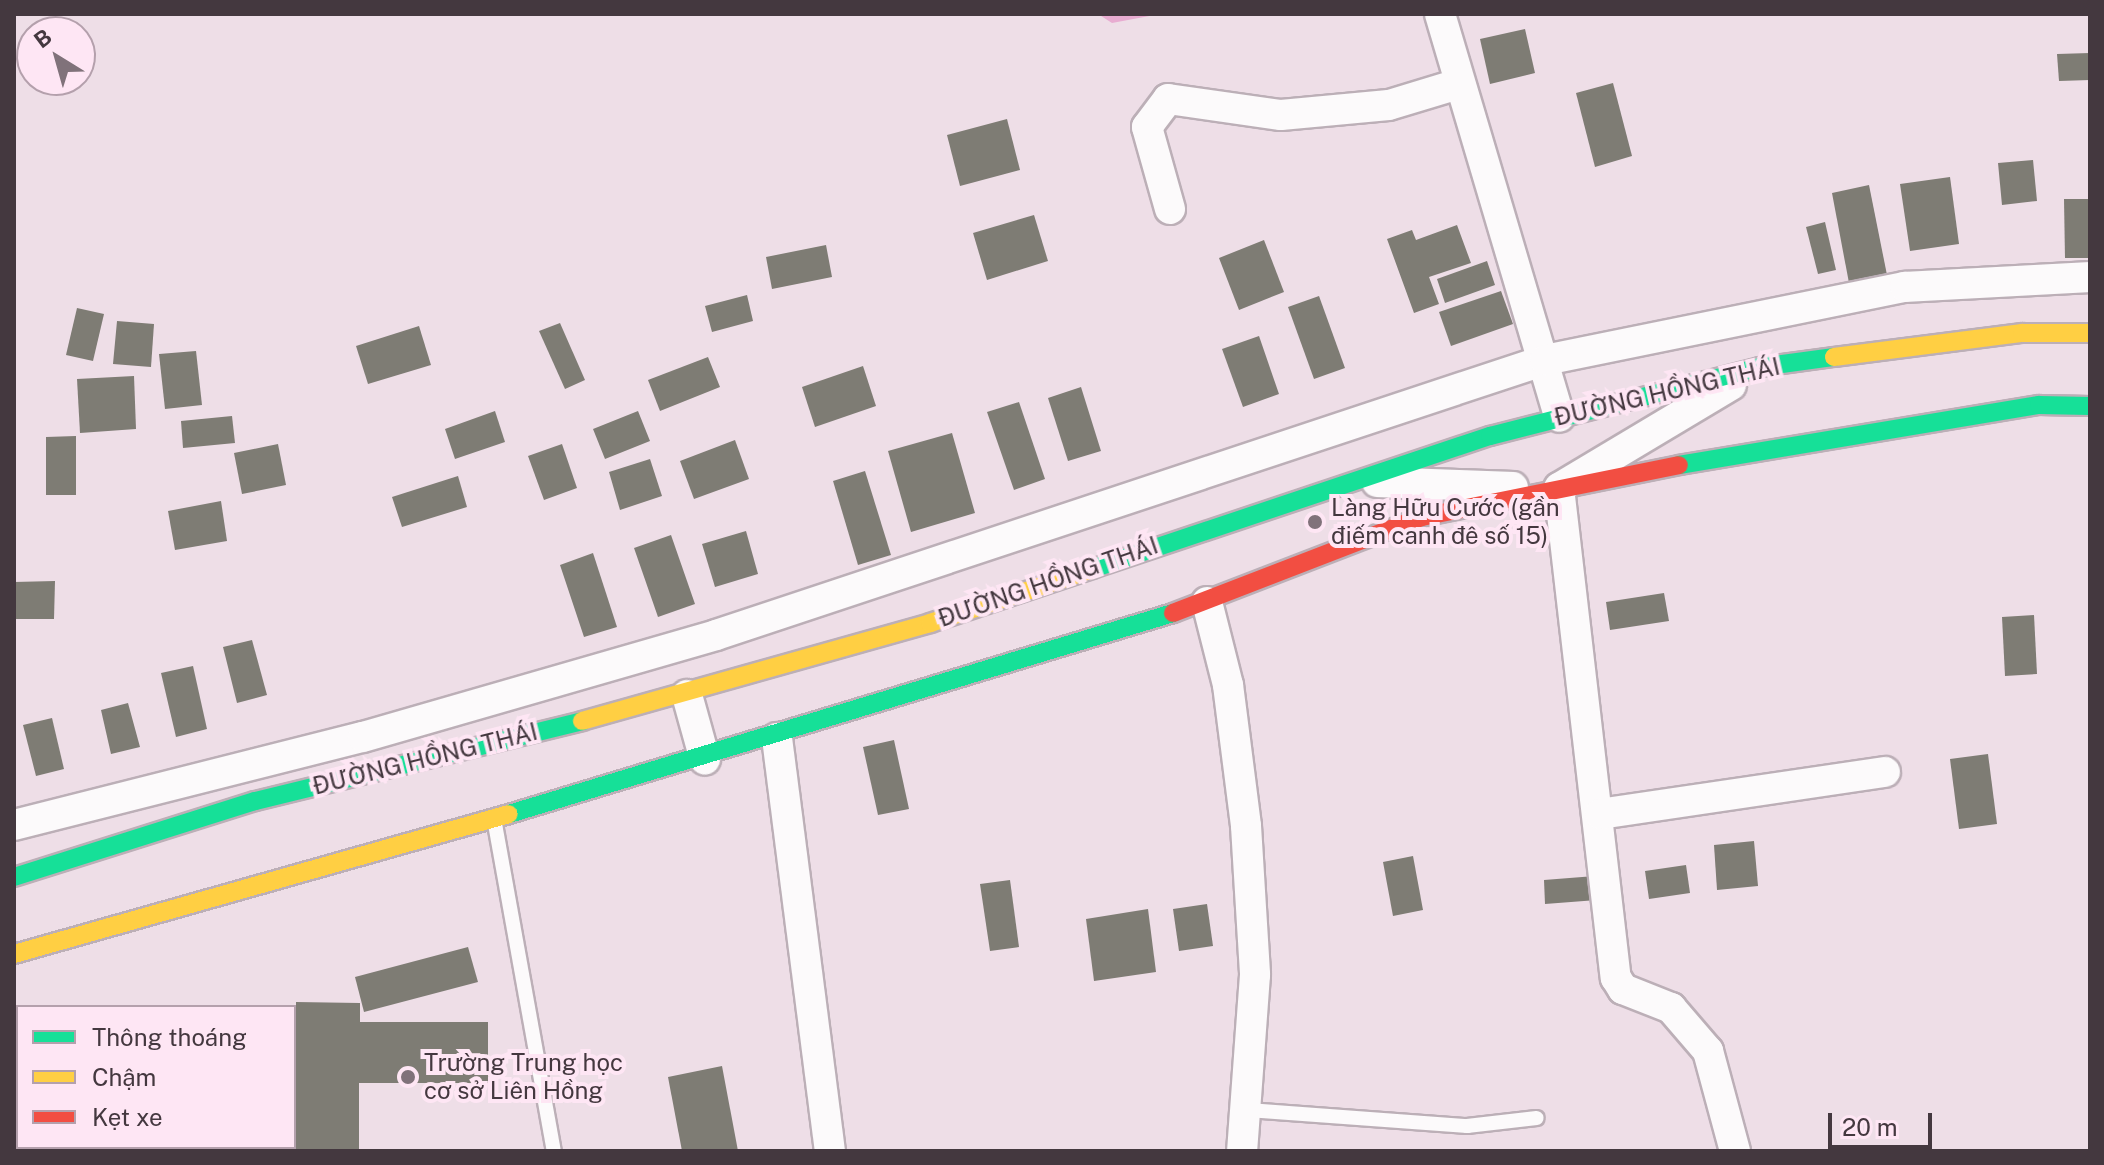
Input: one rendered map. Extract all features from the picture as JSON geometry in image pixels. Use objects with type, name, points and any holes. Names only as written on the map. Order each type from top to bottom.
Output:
[{"type":"main road","name":"ĐƯỜNG HỒNG THÁI","points":[[14,877],[255,801],[687,695],[930,623],[1343,481],[1559,417],[1760,367],[2022,333],[2090,333]]},
{"type":"main road","points":[[14,954],[777,738],[1207,602],[1422,517],[1802,442],[2039,405],[2090,406]]},
{"type":"street","points":[[1440,14],[1458,84],[1545,360],[1559,417]]},
{"type":"street","points":[[1170,209],[1147,127],[1168,99],[1281,115],[1389,105],[1458,84]]},
{"type":"street","points":[[14,825],[363,737],[716,635],[1545,360],[1905,287],[2090,277]]},
{"type":"street","points":[[1343,481],[1559,488],[1760,367]]},
{"type":"street","points":[[1559,488],[1600,814],[1616,978],[1623,989],[1671,1008],[1708,1051],[1735,1151]]},
{"type":"street","points":[[1207,602],[1228,685],[1246,826],[1255,975],[1248,1110],[1242,1151]]},
{"type":"street","points":[[687,695],[705,760]]},
{"type":"street","points":[[777,738],[830,1151]]},
{"type":"street","points":[[1600,814],[1885,772]]},
{"type":"lane","points":[[494,819],[554,1151]]},
{"type":"lane","points":[[1248,1110],[1467,1126],[1537,1118]]},
{"type":"shaded area","points":[[1098,14],[1160,14],[1112,23]]},
{"type":"building","points":[[1525,29],[1535,73],[1490,84],[1480,39]]},
{"type":"building","points":[[2090,53],[2090,80],[2059,81],[2057,54]]},
{"type":"building","points":[[1613,83],[1632,156],[1595,167],[1576,93]]},
{"type":"building","points":[[1007,119],[1020,170],[960,186],[947,135]]},
{"type":"building","points":[[2033,160],[2037,201],[2002,205],[1998,163]]},
{"type":"building","points":[[1950,177],[1959,244],[1910,251],[1900,184]]},
{"type":"building","points":[[1869,185],[1887,275],[1849,283],[1832,193]]},
{"type":"building","points":[[2064,199],[2090,199],[2090,258],[2065,258]]},
{"type":"building","points":[[1034,215],[1048,261],[987,280],[973,233]]},
{"type":"building","points":[[1825,222],[1836,270],[1818,274],[1806,227]]},
{"type":"building","points":[[1457,225],[1471,263],[1429,277],[1439,304],[1414,313],[1387,239],[1412,230],[1416,240]]},
{"type":"building","points":[[1264,240],[1284,292],[1239,310],[1219,258]]},
{"type":"building","points":[[826,245],[832,277],[772,289],[766,257]]},
{"type":"building","points":[[1487,261],[1495,285],[1445,303],[1437,279]]},
{"type":"building","points":[[1501,291],[1513,324],[1451,346],[1439,312]]},
{"type":"building","points":[[747,295],[753,321],[712,332],[705,306]]},
{"type":"building","points":[[1319,296],[1345,368],[1314,379],[1288,307]]},
{"type":"building","points":[[77,308],[104,314],[93,361],[66,355]]},
{"type":"building","points":[[117,321],[154,324],[151,367],[113,364]]},
{"type":"building","points":[[560,323],[585,380],[565,389],[539,331]]},
{"type":"building","points":[[419,326],[431,365],[368,384],[356,346]]},
{"type":"building","points":[[1259,336],[1279,394],[1243,407],[1222,349]]},
{"type":"building","points":[[196,351],[202,405],[165,409],[159,354]]},
{"type":"building","points":[[708,357],[720,387],[660,411],[648,380]]},
{"type":"building","points":[[863,366],[876,406],[815,427],[802,387]]},
{"type":"building","points":[[134,376],[136,429],[80,433],[77,379]]},
{"type":"building","points":[[1081,387],[1101,451],[1068,461],[1048,398]]},
{"type":"building","points":[[1019,402],[1045,479],[1014,490],[987,412]]},
{"type":"building","points":[[495,411],[505,442],[455,459],[445,429]]},
{"type":"building","points":[[638,411],[650,441],[605,459],[593,429]]},
{"type":"building","points":[[232,416],[235,443],[183,448],[181,421]]},
{"type":"building","points":[[952,433],[975,513],[911,532],[888,451]]},
{"type":"building","points":[[76,436],[76,495],[46,495],[46,437]]},
{"type":"building","points":[[735,440],[749,479],[694,499],[680,461]]},
{"type":"building","points":[[278,444],[286,485],[242,494],[234,453]]},
{"type":"building","points":[[562,444],[577,488],[544,500],[528,456]]},
{"type":"building","points":[[650,459],[662,496],[620,510],[609,472]]},
{"type":"building","points":[[865,471],[891,555],[858,565],[833,481]]},
{"type":"building","points":[[458,476],[467,507],[402,527],[392,497]]},
{"type":"building","points":[[221,501],[227,541],[175,550],[168,511]]},
{"type":"building","points":[[746,531],[758,574],[715,587],[702,544]]},
{"type":"building","points":[[671,535],[695,604],[658,617],[634,548]]},
{"type":"building","points":[[593,553],[617,627],[584,637],[560,565]]},
{"type":"building","points":[[55,581],[54,619],[14,619],[14,582]]},
{"type":"building","points":[[1664,593],[1669,621],[1610,630],[1606,602]]},
{"type":"building","points":[[2034,615],[2037,674],[2005,676],[2002,617]]},
{"type":"building","points":[[252,640],[267,695],[237,703],[223,647]]},
{"type":"building","points":[[193,666],[207,729],[176,737],[161,673]]},
{"type":"building","points":[[128,703],[140,747],[111,754],[101,710]]},
{"type":"building","points":[[52,718],[64,769],[36,776],[23,725]]},
{"type":"building","points":[[894,740],[909,809],[878,815],[863,747]]},
{"type":"building","points":[[1988,754],[1997,824],[1959,829],[1950,759]]},
{"type":"building","points":[[1754,841],[1758,886],[1717,890],[1714,845]]},
{"type":"building","points":[[1413,856],[1423,910],[1393,916],[1383,862]]},
{"type":"building","points":[[1686,865],[1690,893],[1649,899],[1645,871]]},
{"type":"building","points":[[1595,876],[1597,900],[1545,904],[1544,880]]},
{"type":"building","points":[[1010,880],[1019,947],[990,951],[980,884]]},
{"type":"building","points":[[1207,904],[1213,946],[1179,951],[1173,909]]},
{"type":"building","points":[[1148,909],[1156,972],[1094,981],[1086,919]]},
{"type":"building","points":[[468,947],[478,982],[364,1012],[355,977]]},
{"type":"building","points":[[296,1002],[360,1003],[360,1022],[488,1022],[488,1083],[359,1083],[359,1151],[295,1151]]},
{"type":"building","points":[[722,1066],[738,1151],[682,1151],[668,1077]]},
{"type":"building","points":[[120,1149],[252,1149],[252,1151]]},
{"type":"traffic: fast","points":[[1092,569],[1490,436],[1760,367],[1834,357]]},
{"type":"traffic: fast","points":[[1679,465],[2039,405],[2090,406]]},
{"type":"traffic: fast","points":[[509,814],[1173,613]]},
{"type":"traffic: fast","points":[[14,877],[255,801],[582,721]]},
{"type":"traffic: slow","points":[[1834,357],[2022,333],[2090,333]]},
{"type":"traffic: slow","points":[[582,721],[930,623],[1092,569]]},
{"type":"traffic: slow","points":[[14,954],[509,814]]},
{"type":"traffic: jam","points":[[1173,613],[1422,517],[1679,465]]},
{"type":"place","name":"Làng Hữu Cước (gần điếm canh đê số 15)","points":[[1315,522]]},
{"type":"place","name":"Trường Trung học cơ sở Liên Hồng","points":[[408,1077]]}]
